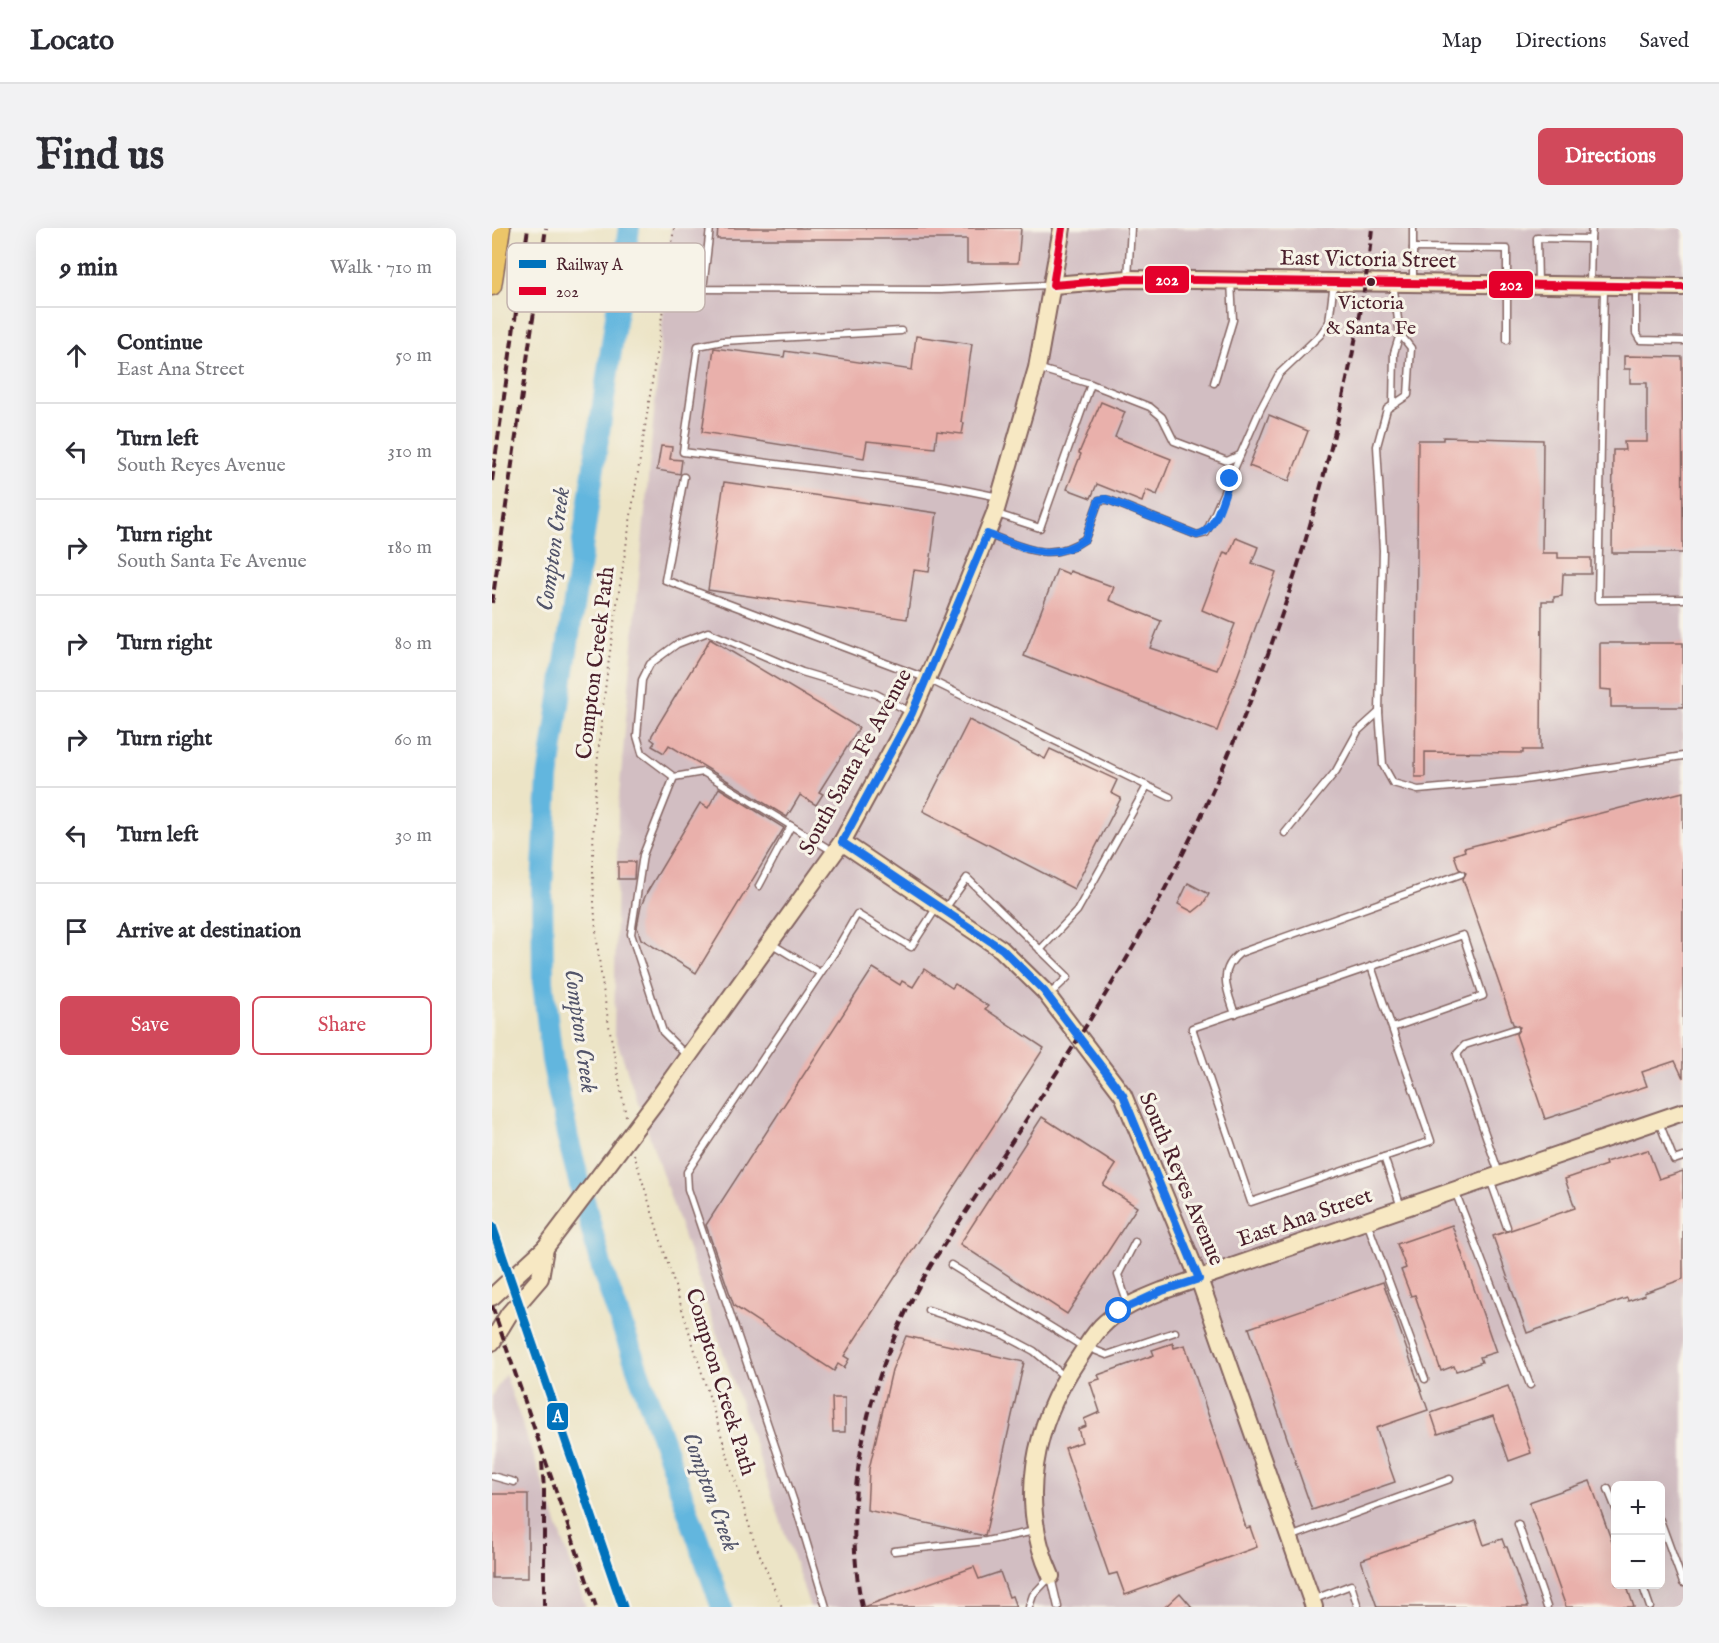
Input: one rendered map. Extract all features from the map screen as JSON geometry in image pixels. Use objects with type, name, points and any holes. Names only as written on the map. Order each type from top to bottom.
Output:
[{"type":"main road","points":[[492,286],[501,228]]},
{"type":"street","name":"South Santa Fe Avenue","points":[[492,1297],[545,1248],[688,1057],[838,847],[912,713],[928,679],[997,505],[1037,368],[1062,228]]},
{"type":"street","name":"East Victoria Street","points":[[1053,285],[1128,279],[1683,287]]},
{"type":"street","name":"South Reyes Avenue","points":[[838,847],[940,908],[1002,949],[1048,996],[1123,1095],[1199,1279],[1313,1603]]},
{"type":"street","name":"East Ana Street","points":[[1051,1576],[1035,1531],[1032,1503],[1036,1458],[1053,1404],[1066,1377],[1104,1323],[1128,1306],[1162,1291],[1683,1112]]},
{"type":"street","name":"South Santa Fe Avenue","points":[[492,1342],[508,1314],[540,1278],[545,1248]]},
{"type":"lane","points":[[705,272],[710,228]]},
{"type":"lane","points":[[1128,279],[1131,228]]},
{"type":"lane","points":[[1413,228],[1413,283]]},
{"type":"lane","points":[[1592,228],[1591,239],[1597,285],[1598,600],[1683,599]]},
{"type":"lane","points":[[1538,285],[1537,238],[1591,239]]},
{"type":"lane","points":[[1413,248],[1507,249],[1507,340]]},
{"type":"lane","points":[[1214,383],[1233,320],[1231,280]]},
{"type":"lane","points":[[987,534],[1041,553],[1055,553],[1085,539],[1099,500],[1102,499],[1197,535],[1206,533],[1260,410],[1279,374],[1320,335],[1329,322],[1334,282]]},
{"type":"lane","points":[[1393,282],[1400,334],[1394,353],[1393,404]]},
{"type":"lane","points":[[705,290],[940,290],[1053,285]]},
{"type":"lane","points":[[1636,286],[1636,333],[1640,340],[1683,341]]},
{"type":"lane","points":[[901,331],[723,341],[698,346],[683,452],[940,485],[997,505],[1040,528],[1091,384]]},
{"type":"lane","points":[[1400,334],[1412,348],[1408,395],[1393,404],[1383,417],[1377,446],[1383,550],[1379,712],[1383,765],[1393,783],[1418,790],[1518,780],[1683,756]]},
{"type":"lane","points":[[1037,368],[1091,384],[1154,409],[1174,441],[1227,461],[1241,455]]},
{"type":"lane","points":[[684,477],[665,580],[928,679],[1170,797]]},
{"type":"lane","points":[[838,847],[791,826],[704,772],[674,777],[642,753],[637,736],[642,681],[650,664],[677,644],[708,632],[802,672],[876,694],[912,713]]},
{"type":"lane","points":[[1285,833],[1336,771],[1359,731],[1379,712]]},
{"type":"lane","points":[[674,777],[643,855],[631,934],[663,1032],[666,1038],[688,1057]]},
{"type":"lane","points":[[1040,950],[1077,911],[1147,786]]},
{"type":"lane","points":[[759,886],[791,826]]},
{"type":"lane","points":[[1235,1014],[1225,975],[1230,961],[1240,953],[1461,874]]},
{"type":"lane","points":[[826,1607],[798,1514],[688,1189],[687,1172],[857,914],[911,947],[940,908],[967,878],[1068,977],[1048,996]]},
{"type":"lane","points":[[1371,966],[1392,1028],[1431,1141],[1251,1202],[1192,1028],[1235,1014],[1371,966],[1463,935],[1483,996],[1392,1028]]},
{"type":"lane","points":[[770,942],[820,973]]},
{"type":"lane","points":[[1507,1227],[1457,1054],[1465,1045],[1515,1029]]},
{"type":"lane","points":[[1658,1120],[1674,1160],[1683,1157]]},
{"type":"lane","points":[[1384,1157],[1402,1209]]},
{"type":"lane","points":[[1454,1191],[1530,1385]]},
{"type":"lane","points":[[1367,1221],[1425,1379]]},
{"type":"lane","points":[[1128,1306],[1118,1275],[1135,1242]]},
{"type":"lane","points":[[951,1265],[1086,1347],[1107,1356],[1175,1332]]},
{"type":"lane","points":[[928,1310],[1004,1335],[1034,1351],[1066,1377]]},
{"type":"lane","points":[[492,1476],[514,1482]]},
{"type":"lane","points":[[1290,1537],[1450,1479]]},
{"type":"lane","points":[[1608,1489],[1611,1496]]},
{"type":"lane","points":[[1518,1524],[1547,1607]]},
{"type":"lane","points":[[894,1551],[986,1541],[1035,1531]]},
{"type":"lane","points":[[1665,1534],[1683,1583]]},
{"type":"lane","points":[[1029,1607],[1033,1595],[1051,1576]]},
{"type":"lane","points":[[1051,1576],[1058,1607]]},
{"type":"lane","points":[[1313,1603],[1351,1585],[1358,1607]]},
{"type":"lane","points":[[1644,1589],[1650,1607]]},
{"type":"path","name":"Compton Creek Path","points":[[672,243],[674,228]]},
{"type":"path","name":"Compton Creek Path","points":[[623,1103],[601,993],[593,868],[595,795],[608,659],[663,312]]},
{"type":"path","name":"Compton Creek Path","points":[[637,1164],[754,1541],[782,1607]]},
{"type":"shaded area","points":[[671,228],[1683,228],[1683,1607],[810,1607],[614,1032],[618,806],[663,312],[705,312],[705,243],[670,243]]},
{"type":"shaded area","points":[[505,1374],[586,1607],[492,1607],[492,1396]]},
{"type":"building","points":[[718,228],[1021,228],[1018,263],[967,263],[967,239],[717,239]]},
{"type":"building","points":[[916,336],[972,344],[961,422],[964,423],[962,434],[937,431],[935,448],[867,441],[864,458],[702,432],[714,348],[784,357],[785,351],[912,370]]},
{"type":"building","points":[[1624,356],[1682,357],[1683,553],[1612,553],[1613,450],[1625,450],[1624,442],[1647,442],[1647,383],[1630,383],[1630,369],[1624,369]]},
{"type":"building","points":[[1101,402],[1125,412],[1115,437],[1171,459],[1157,495],[1146,490],[1142,502],[1097,484],[1091,498],[1067,489],[1081,454],[1079,453]]},
{"type":"building","points":[[1269,415],[1308,431],[1289,481],[1249,466]]},
{"type":"building","points":[[1443,437],[1543,440],[1542,553],[1558,553],[1558,558],[1591,558],[1591,574],[1563,574],[1562,596],[1554,597],[1554,601],[1542,601],[1541,750],[1523,750],[1523,753],[1425,752],[1425,777],[1415,777],[1418,440],[1443,440]]},
{"type":"building","points":[[661,446],[672,447],[670,459],[682,460],[680,474],[657,470]]},
{"type":"building","points":[[724,482],[937,513],[929,572],[914,570],[907,619],[708,590]]},
{"type":"building","points":[[1236,538],[1258,547],[1252,563],[1276,572],[1217,731],[1024,656],[1057,569],[1069,574],[1070,571],[1114,587],[1109,600],[1161,621],[1150,648],[1217,670],[1235,624],[1202,610],[1224,552],[1229,554]]},
{"type":"building","points":[[710,639],[859,728],[819,792],[823,794],[816,805],[800,795],[787,817],[669,745],[664,753],[652,746],[655,742],[651,739],[652,735]]},
{"type":"building","points":[[1600,643],[1683,643],[1683,707],[1611,707],[1611,690],[1600,689]]},
{"type":"building","points":[[969,720],[1045,759],[1050,749],[1117,780],[1111,793],[1121,798],[1074,889],[923,811]]},
{"type":"building","points":[[719,788],[784,828],[696,973],[641,939],[637,927],[641,906],[647,892],[700,803],[708,808]]},
{"type":"building","points":[[1683,792],[1683,1078],[1675,1061],[1642,1072],[1647,1086],[1545,1119],[1516,1034],[1520,1027],[1513,1024],[1463,879],[1466,873],[1459,869],[1454,855],[1465,851],[1464,848]]},
{"type":"building","points":[[618,862],[635,862],[634,879],[618,879]]},
{"type":"building","points":[[1188,883],[1209,894],[1203,904],[1193,912],[1178,904]]},
{"type":"building","points":[[873,968],[900,985],[902,981],[913,987],[924,969],[952,988],[955,984],[988,1006],[985,1009],[1044,1048],[844,1356],[849,1359],[844,1368],[838,1364],[834,1371],[734,1306],[706,1225]]},
{"type":"building","points":[[1042,1117],[1116,1165],[1103,1185],[1137,1207],[1067,1314],[960,1244]]},
{"type":"building","points":[[1648,1150],[1659,1179],[1683,1171],[1683,1279],[1628,1301],[1627,1298],[1527,1333],[1493,1236],[1575,1208],[1565,1179],[1606,1165],[1605,1162]]},
{"type":"building","points":[[1452,1225],[1496,1352],[1480,1357],[1482,1362],[1463,1369],[1456,1371],[1454,1366],[1441,1371],[1415,1295],[1411,1296],[1401,1270],[1406,1268],[1397,1244]]},
{"type":"building","points":[[1383,1282],[1428,1410],[1376,1428],[1395,1482],[1312,1510],[1249,1328]]},
{"type":"building","points":[[906,1336],[1024,1362],[985,1536],[867,1510],[869,1469],[892,1370]]},
{"type":"building","points":[[1173,1343],[1174,1348],[1185,1345],[1246,1528],[1250,1527],[1257,1547],[1125,1595],[1117,1573],[1109,1575],[1065,1448],[1082,1442],[1078,1429],[1086,1426],[1084,1419],[1100,1412],[1090,1382],[1100,1379],[1098,1375],[1154,1355],[1152,1350]]},
{"type":"building","points":[[1508,1386],[1531,1453],[1509,1461],[1493,1416],[1438,1434],[1431,1413]]},
{"type":"building","points":[[832,1398],[845,1398],[845,1432],[833,1432]]},
{"type":"building","points":[[1590,1481],[1611,1539],[1611,1589],[1628,1589],[1634,1607],[1566,1607],[1529,1502]]},
{"type":"building","points":[[492,1494],[528,1494],[528,1578],[492,1578]]},
{"type":"building","points":[[1476,1521],[1484,1545],[1502,1539],[1507,1547],[1528,1607],[1377,1607],[1361,1560]]},
{"type":"building","points":[[974,1567],[979,1579],[1000,1572],[1009,1597],[1012,1596],[1016,1607],[863,1607]]},
{"type":"building","points":[[1180,1593],[1192,1607],[1165,1607]]},
{"type":"waterway","name":"Compton Creek","points":[[627,243],[629,228]]},
{"type":"waterway","name":"Compton Creek","points":[[617,312],[548,779],[542,887],[543,982],[552,1060],[568,1139],[602,1269],[722,1607]]},
{"type":"railway","points":[[526,243],[528,228]]},
{"type":"railway","points":[[544,243],[546,228]]},
{"type":"railway","points":[[862,1607],[856,1561],[854,1515],[858,1470],[866,1425],[878,1381],[913,1297],[936,1257],[1053,1079],[1098,1007],[1153,911],[1185,850],[1240,726],[1287,598],[1326,467],[1359,319],[1372,228]]},
{"type":"railway","points":[[492,481],[516,312]]},
{"type":"railway","points":[[492,603],[534,312]]},
{"type":"railway","points":[[492,1306],[596,1607]]},
{"type":"railway","points":[[542,1462],[544,1607]]},
{"type":"rail line","name":"A","points":[[492,1226],[623,1607]]},
{"type":"transit line","name":"202","points":[[1062,228],[1053,285],[1128,279],[1683,287]]},
{"type":"place","name":"Victoria & Santa Fe","points":[[1371,282]]},
{"type":"route","points":[[1119,1311],[1137,1301],[1199,1279],[1123,1095],[1080,1035],[1044,991],[1002,949],[842,842],[912,713],[987,534],[1041,553],[1055,553],[1085,539],[1099,500],[1102,499],[1197,535],[1202,534],[1210,528],[1230,479]]}]
